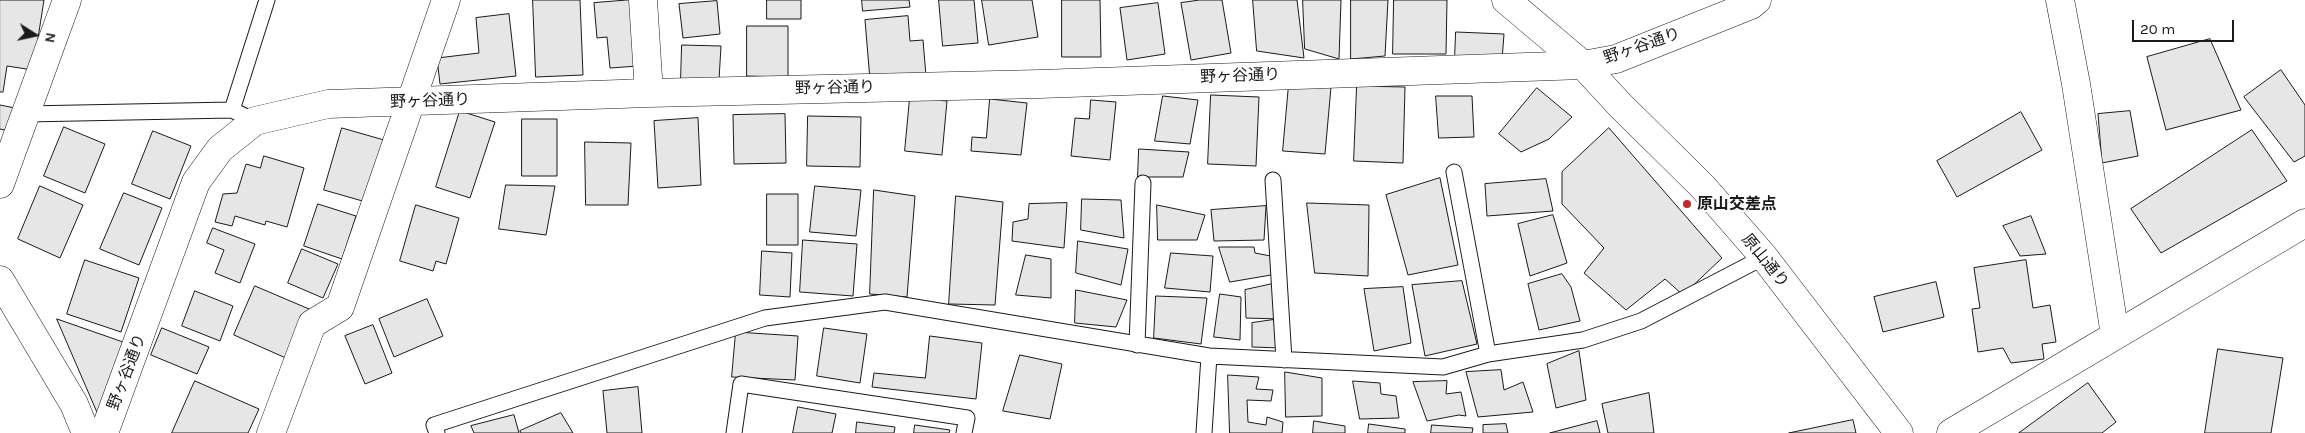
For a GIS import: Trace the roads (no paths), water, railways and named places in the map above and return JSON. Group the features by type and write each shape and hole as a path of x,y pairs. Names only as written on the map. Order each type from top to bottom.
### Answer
{"street":[{"path":"0,184 67,0"},
{"path":"271,433 312,324 340,307 446,0"},
{"path":"643,0 649,93"},
{"name":"原山通り","path":"1506,0 1583,65 1618,104 1703,187 1764,257 1899,433"},
{"name":"野ヶ谷通り","path":"104,433 196,182 244,116 328,104 649,93 1040,84 1583,65 1616,59 1751,5 1757,0"},
{"path":"2061,0 2115,335"},
{"path":"1951,433 2305,223"},
{"path":"0,280 74,404 86,433"}],"lane":[{"path":"26,114 244,116 267,0"},
{"path":"1454,172 1488,354"},
{"path":"1273,180 1284,360"},
{"path":"1137,345 1143,183"},
{"path":"437,433 434,425 765,318 885,302 1209,356 1443,367 1488,354 1583,340 1641,321 1764,257"},
{"path":"1204,433 1209,356"},
{"path":"734,433 742,384 967,418 964,433"}],"place":[{"name":"原山交差点","path":"1687,204"}]}
